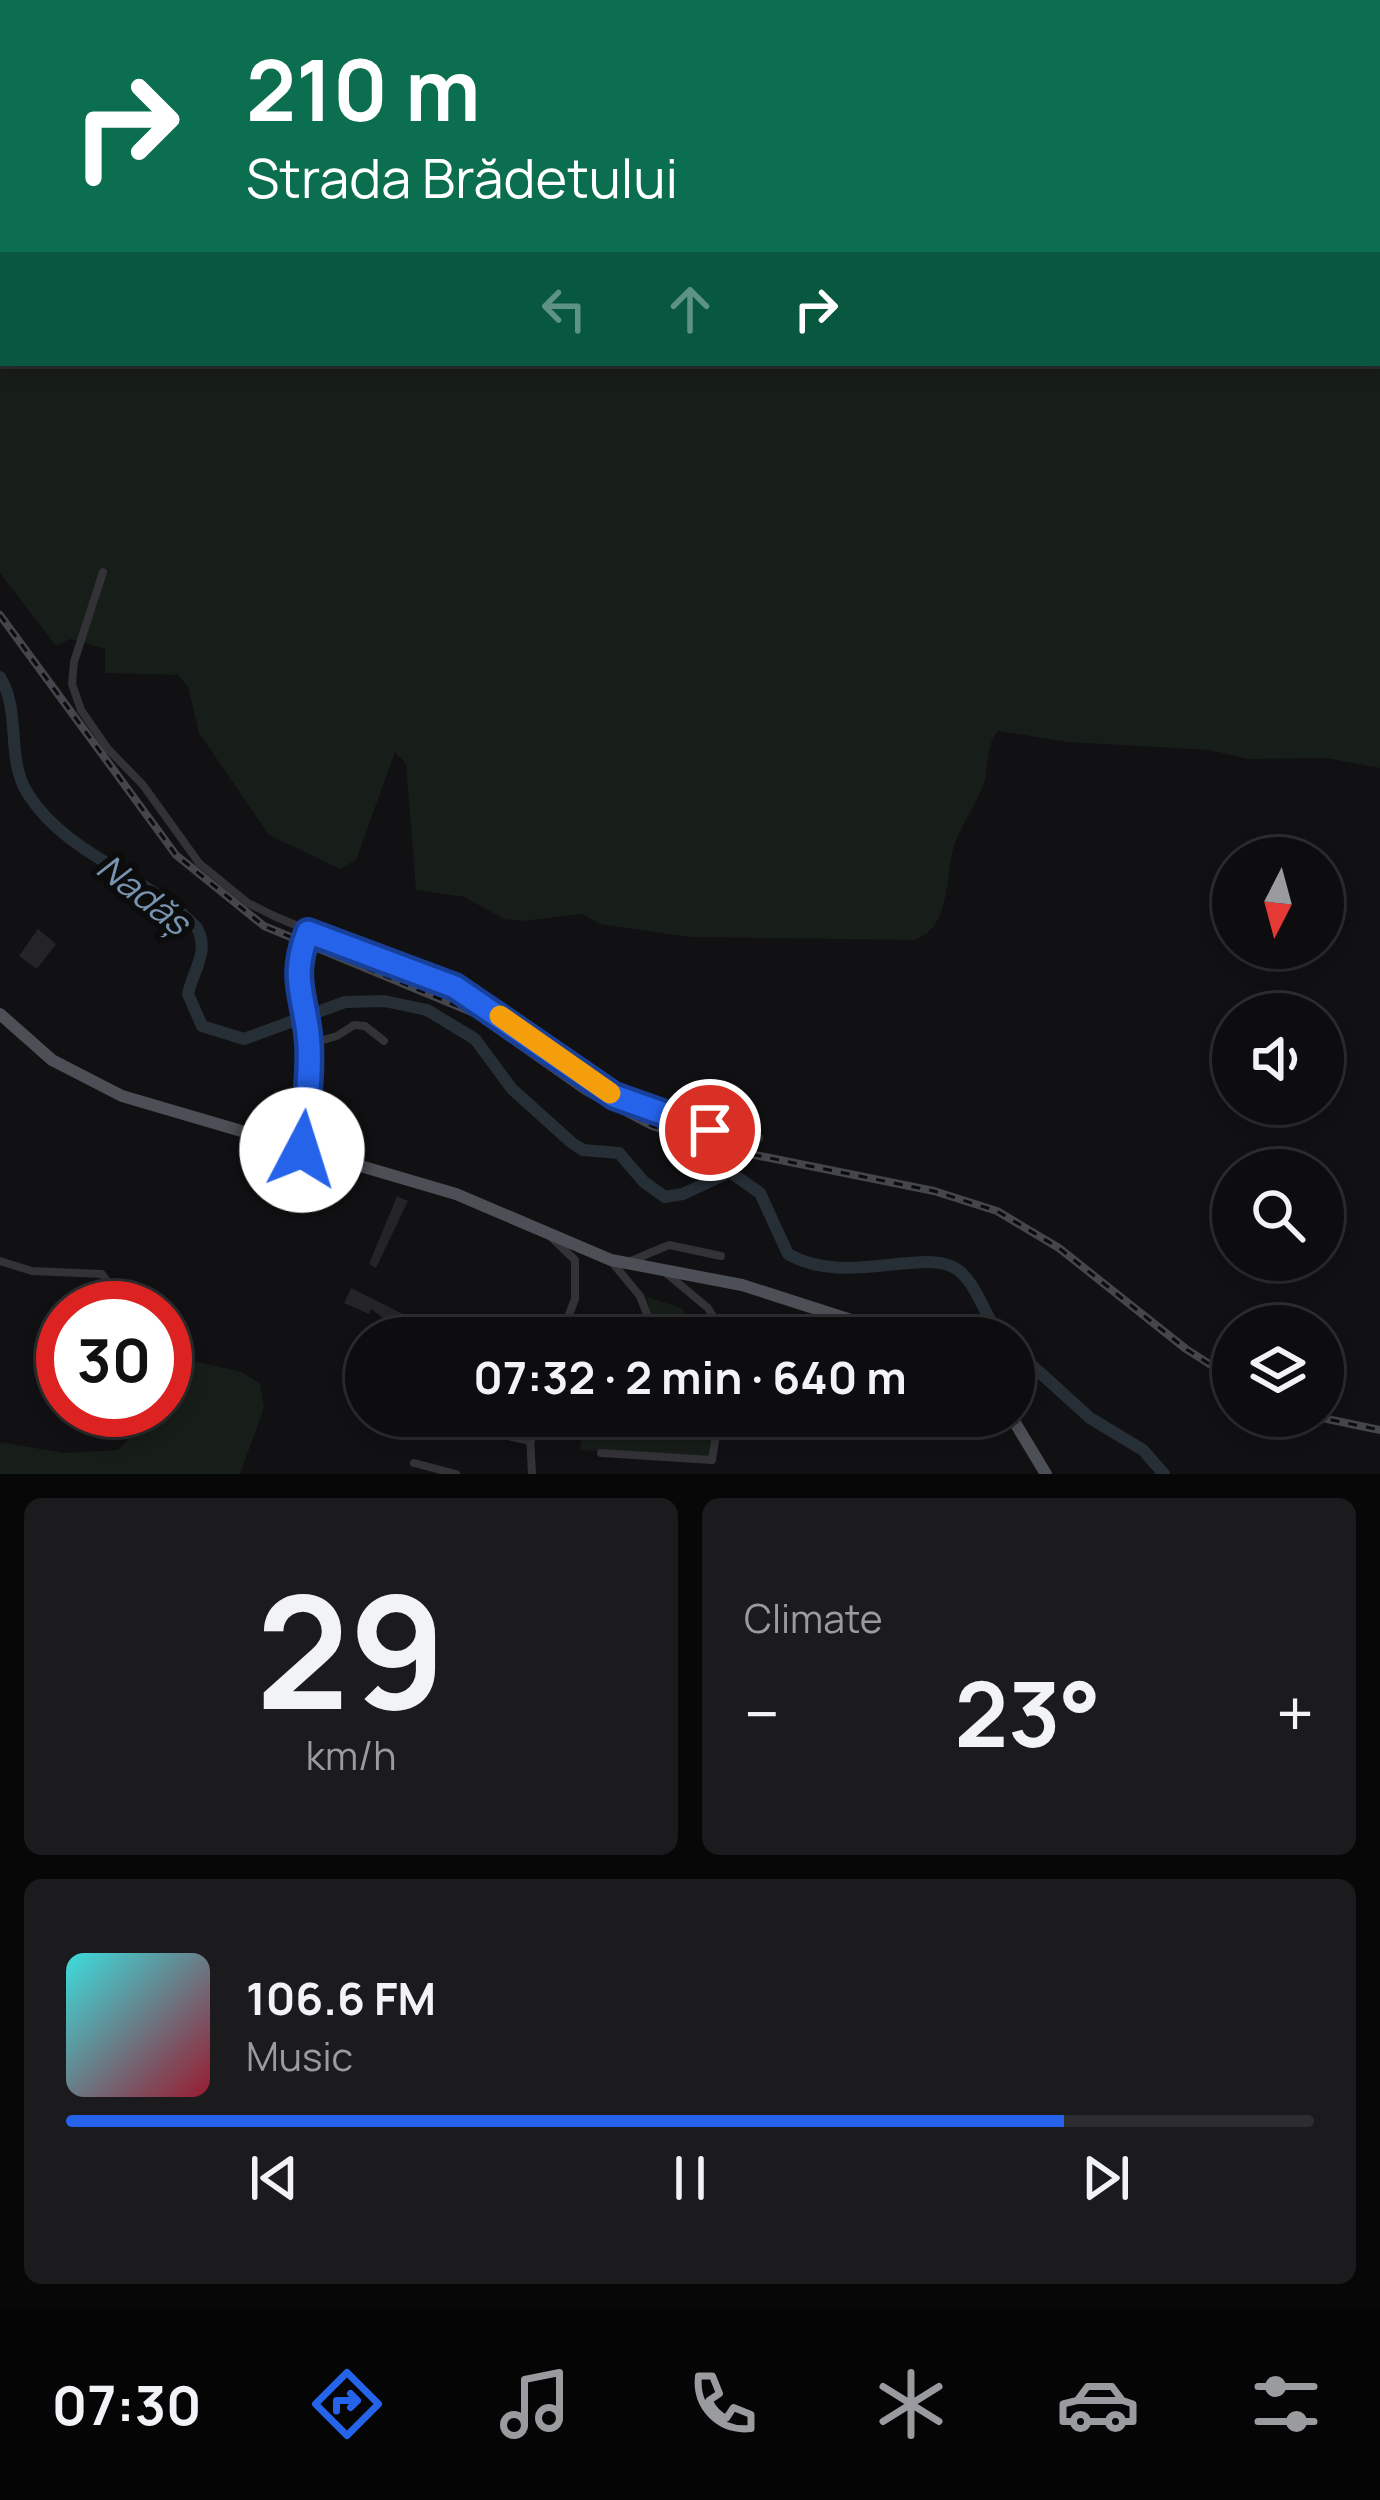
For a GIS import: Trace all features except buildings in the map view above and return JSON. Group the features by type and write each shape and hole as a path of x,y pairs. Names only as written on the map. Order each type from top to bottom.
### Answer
{"main road":[{"path":"1,1018 52,1060 98,1086 456,1194 618,1262 742,1286 840,1317"},
{"path":"1024,1437 1046,1474"}],"street":[{"path":"103,572 74,662 72,684 100,740 143,785 199,863 248,903 308,932 455,987 614,1096 646,1111 734,1137 759,1138"},
{"path":"302,1150 309,1044 297,961 308,932"},
{"path":"309,1044 338,1036 354,1025 364,1026 384,1042"},
{"path":"551,1235 555,1246 575,1260 574,1299 568,1317"},
{"path":"648,1317 618,1262 670,1244 721,1256"},
{"path":"0,1261 25,1270 102,1274 107,1281"},
{"path":"665,1272 713,1317"},
{"path":"511,1437 531,1441"},
{"path":"531,1437 532,1474"},
{"path":"716,1437 712,1460 720,1471"},
{"path":"601,1454 712,1460"},
{"path":"414,1463 456,1474"}],"shaded area":[{"path":"0,366 1380,366 1380,768 1326,758 1248,759 1209,750 1067,742 998,731 984,784 955,843 941,912 927,934 914,940 689,937 600,924 582,914 522,921 504,919 464,897 416,890 406,764 395,752 356,860 340,869 269,835 199,733 188,687 178,675 105,673 105,649 70,639 56,646 0,573"},
{"path":"647,1297 682,1308 688,1317 650,1317"},
{"path":"192,1363 242,1372 260,1384 264,1408 240,1474 0,1474 0,1442 64,1453 118,1450 130,1437 192,1437"},
{"path":"582,1437 714,1437 710,1458 580,1450"}],"waterway":[{"name":"Nadăș","path":"0,677 10,705 21,780 45,816 197,928 201,953 188,994 202,1026 244,1039 345,1002 384,1001 427,1010 475,1039 512,1089 572,1143 583,1150 619,1153 644,1182 665,1197 683,1194 730,1172 760,1193 788,1254 833,1267 940,1263 963,1274 989,1317"},
{"name":"Nadăș","path":"1035,1368 1090,1418 1143,1450 1164,1474"}],"railway":[{"path":"0,615 176,855 264,926 474,1013 585,1091 652,1126 715,1147 934,1191 997,1211 1059,1248 1212,1366"},
{"path":"1344,1422 1380,1430"}],"slow traffic":[{"path":"500,1016 610,1093"}],"route":[{"path":"302,1150 309,1044 296,984 297,961 308,932 455,987 614,1096 710,1130"}]}
